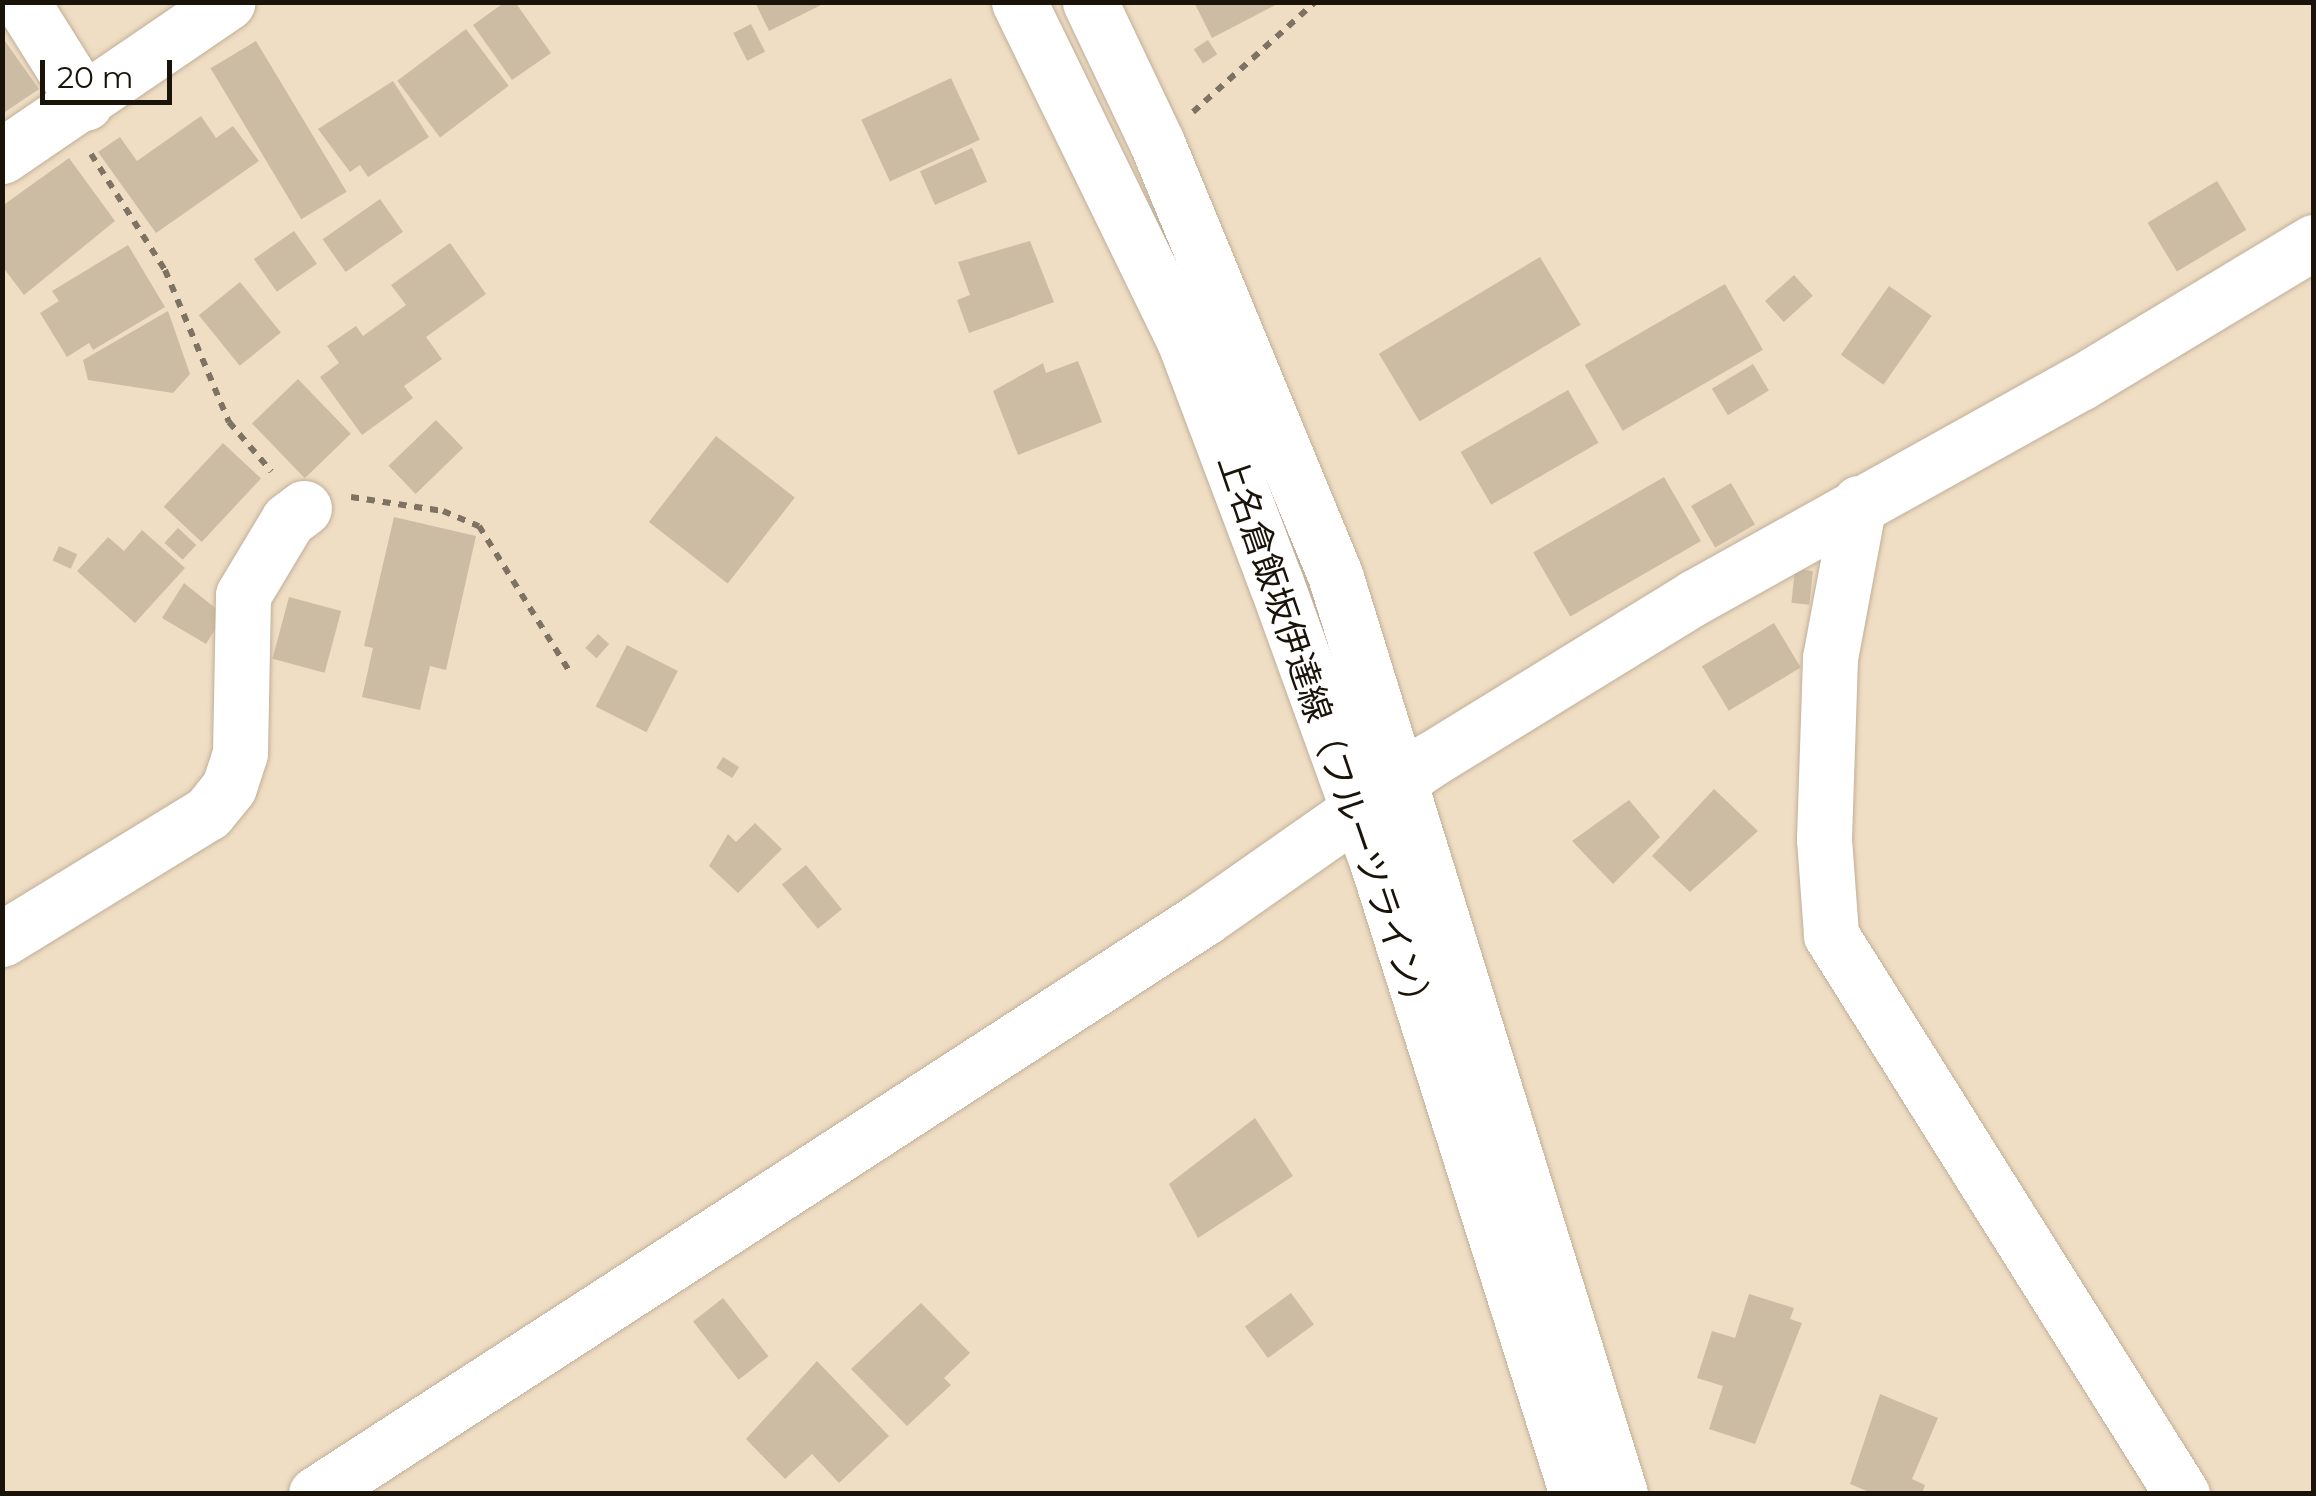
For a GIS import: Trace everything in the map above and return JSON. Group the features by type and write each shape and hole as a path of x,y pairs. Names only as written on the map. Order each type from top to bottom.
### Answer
{"street":[{"path":"22,2 76,109"},
{"path":"2,156 228,2"},
{"name":"上名倉飯坂伊達線（フルーツライン）","path":"1019,2 1184,340 1378,796 1620,1494"},
{"name":"上名倉飯坂伊達線（フルーツライン）","path":"1090,2 1157,142 1336,578 1378,796 1577,1494"},
{"path":"316,1494 1378,796 1859,502 2080,383 2314,242"},
{"path":"1859,502 1830,658 1824,840 1830,935 2182,1494"},
{"path":"2,938 208,813 229,787 240,753 243,595 288,520 304,508"}],"path":[{"path":"1157,142 1314,2"},
{"path":"76,109 166,270 229,422 304,508 350,497 443,511 479,526 571,674"}],"building":[{"path":"505,2 515,2 551,53 512,80 473,25"},
{"path":"755,2 827,2 769,31"},
{"path":"1194,2 1281,2 1212,38"},
{"path":"751,24 765,52 747,61 733,33"},
{"path":"466,29 509,86 440,137 397,81"},
{"path":"2,37 39,89 2,114"},
{"path":"1208,40 1217,54 1203,64 1194,49"},
{"path":"256,41 347,192 301,219 211,68"},
{"path":"951,78 980,140 890,181 861,120"},
{"path":"393,81 429,137 368,177 360,165 350,172 318,129"},
{"path":"201,116 216,138 233,126 259,161 156,233 98,152 120,137 137,161"},
{"path":"972,148 987,182 935,205 920,171"},
{"path":"69,158 115,221 24,295 2,266 2,206"},
{"path":"2217,181 2246,230 2177,272 2148,223"},
{"path":"380,199 403,232 346,272 323,239"},
{"path":"294,231 317,264 277,292 254,259"},
{"path":"1030,241 1054,302 969,333 957,300 970,295 958,262"},
{"path":"450,243 486,294 426,337 442,359 404,386 413,398 362,435 320,377 339,363 327,346 356,326 363,336 406,305 391,285"},
{"path":"128,245 165,307 93,350 89,343 67,357 40,313 59,301 52,291"},
{"path":"1540,257 1581,325 1420,422 1379,354"},
{"path":"1794,275 1813,296 1784,322 1765,301"},
{"path":"240,282 281,333 240,366 199,315"},
{"path":"1725,284 1763,350 1623,431 1585,365"},
{"path":"1889,286 1932,316 1883,385 1841,355"},
{"path":"168,311 190,374 173,393 88,380 83,360"},
{"path":"1078,361 1102,422 1018,455 993,391 1043,363 1046,373"},
{"path":"1753,364 1769,391 1728,415 1712,389"},
{"path":"298,379 351,434 305,478 252,423"},
{"path":"1568,390 1598,443 1491,505 1461,452"},
{"path":"436,420 463,448 416,494 389,466"},
{"path":"716,436 795,498 728,583 649,522"},
{"path":"223,443 261,478 202,542 164,507"},
{"path":"1664,477 1701,541 1570,617 1533,552"},
{"path":"1731,483 1755,525 1715,548 1691,506"},
{"path":"394,517 476,536 446,670 430,666 420,710 362,697 373,648 364,646"},
{"path":"178,528 196,545 183,560 164,543"},
{"path":"142,530 185,568 135,623 77,571 108,537 124,551"},
{"path":"59,546 77,554 71,569 52,561"},
{"path":"1795,569 1813,571 1809,605 1791,603"},
{"path":"184,583 224,615 206,644 162,618"},
{"path":"289,597 341,611 325,673 272,659"},
{"path":"1774,623 1801,668 1729,711 1702,666"},
{"path":"598,634 609,644 596,658 585,648"},
{"path":"627,645 678,671 646,732 596,706"},
{"path":"723,757 739,767 732,778 716,768"},
{"path":"1714,789 1758,831 1690,892 1652,856"},
{"path":"1629,800 1660,837 1613,884 1572,841"},
{"path":"755,823 782,849 738,893 709,866 728,834 736,842"},
{"path":"806,865 842,909 818,929 782,885"},
{"path":"1255,1118 1293,1176 1198,1238 1169,1184"},
{"path":"1291,1293 1314,1325 1268,1358 1245,1327"},
{"path":"1749,1294 1794,1308 1790,1319 1802,1323 1755,1444 1709,1429 1723,1386 1697,1378 1712,1331 1735,1338"},
{"path":"723,1298 769,1356 739,1380 693,1321"},
{"path":"921,1303 970,1353 944,1378 951,1385 907,1426 851,1369"},
{"path":"817,1361 889,1436 839,1483 812,1454 785,1479 746,1439"},
{"path":"1880,1394 1938,1418 1912,1479 1925,1485 1922,1494 1874,1494 1850,1484"}]}
